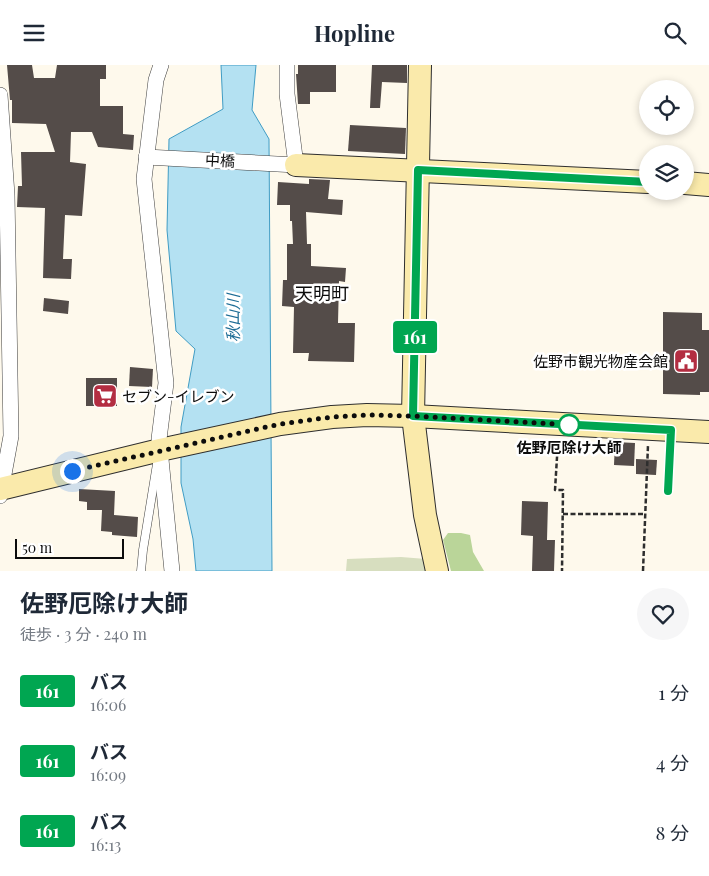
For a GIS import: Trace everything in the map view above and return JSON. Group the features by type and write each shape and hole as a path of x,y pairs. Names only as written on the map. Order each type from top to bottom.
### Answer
{"street":[{"path":"161,65 156,80 151,157 144,179 166,383 159,439 164,450 172,571"},
{"path":"287,65 289,164 639,182"},
{"path":"420,65 413,416 425,515 437,571"},
{"path":"0,95 5,398 11,436 1,492 164,450 280,424 332,417 367,415 413,416 709,432"},
{"name":"中橋","path":"151,157 289,164"},
{"path":"694,184 709,185"}],"lane":[{"path":"668,491 671,430"},
{"path":"141,571 143,550 164,450"}],"path":[{"path":"558,424 555,490 563,490 562,571"},
{"path":"643,571 648,429"},
{"path":"563,514 645,514"}],"green space":[{"path":"448,533 470,535 473,552 484,571 451,571 443,540"},
{"path":"401,557 426,559 428,571 346,571 347,559"}],"water":[{"name":"秋山川","path":"221,65 256,65 252,110 269,139 272,571 196,571 193,539 181,483 181,427 195,349 176,331 167,230 169,139 223,109"}],"building":[{"path":"7,65 32,65 34,78 55,78 57,65 106,65 106,79 100,79 100,106 123,106 123,134 134,135 133,150 98,147 92,132 71,132 70,162 86,164 82,216 65,215 63,259 72,259 71,279 43,278 45,208 17,207 18,186 22,186 21,152 55,152 46,124 12,123 12,100 10,100"},
{"path":"298,65 336,65 336,92 310,92 310,104 298,104 296,74 298,74"},
{"path":"372,65 407,65 407,83 382,82 380,108 370,108"},
{"path":"350,125 406,128 405,154 348,151"},
{"path":"309,179 330,180 328,199 343,200 342,215 306,212 307,244 311,244 311,266 346,268 345,282 339,281 338,323 355,323 354,362 308,361 309,353 293,353 294,307 282,306 283,280 287,280 287,244 293,244 292,221 290,221 290,205 277,205 278,182 309,184"},
{"path":"44,298 69,301 68,314 43,311"},
{"name":"佐野市観光物産会館","path":"663,312 702,313 702,330 709,330 709,392 700,392 700,395 663,394"},
{"path":"130,367 153,369 152,387 129,386"},
{"path":"86,378 117,378 117,406 86,406"},
{"path":"615,442 635,443 634,466 614,465"},
{"path":"636,459 657,460 656,475 636,474"},
{"path":"79,489 115,491 114,515 138,517 137,537 112,535 112,532 101,531 102,510 87,510 87,502 79,501"},
{"path":"522,501 548,502 547,540 555,540 554,571 532,571 533,536 521,535"}],"bus line":[{"name":"161","path":"639,182 418,170 413,416 671,430 668,491"}],"place":[{"name":"佐野市観光物産会館","path":"686,361"},
{"name":"セブン-イレブン","path":"105,396"},
{"name":"佐野厄除け大師","path":"569,425"}],"district":[{"name":"天明町","path":"322,293"}],"route":[{"path":"72,471 280,424 332,417 367,415 413,416 576,425 569,425"}]}
